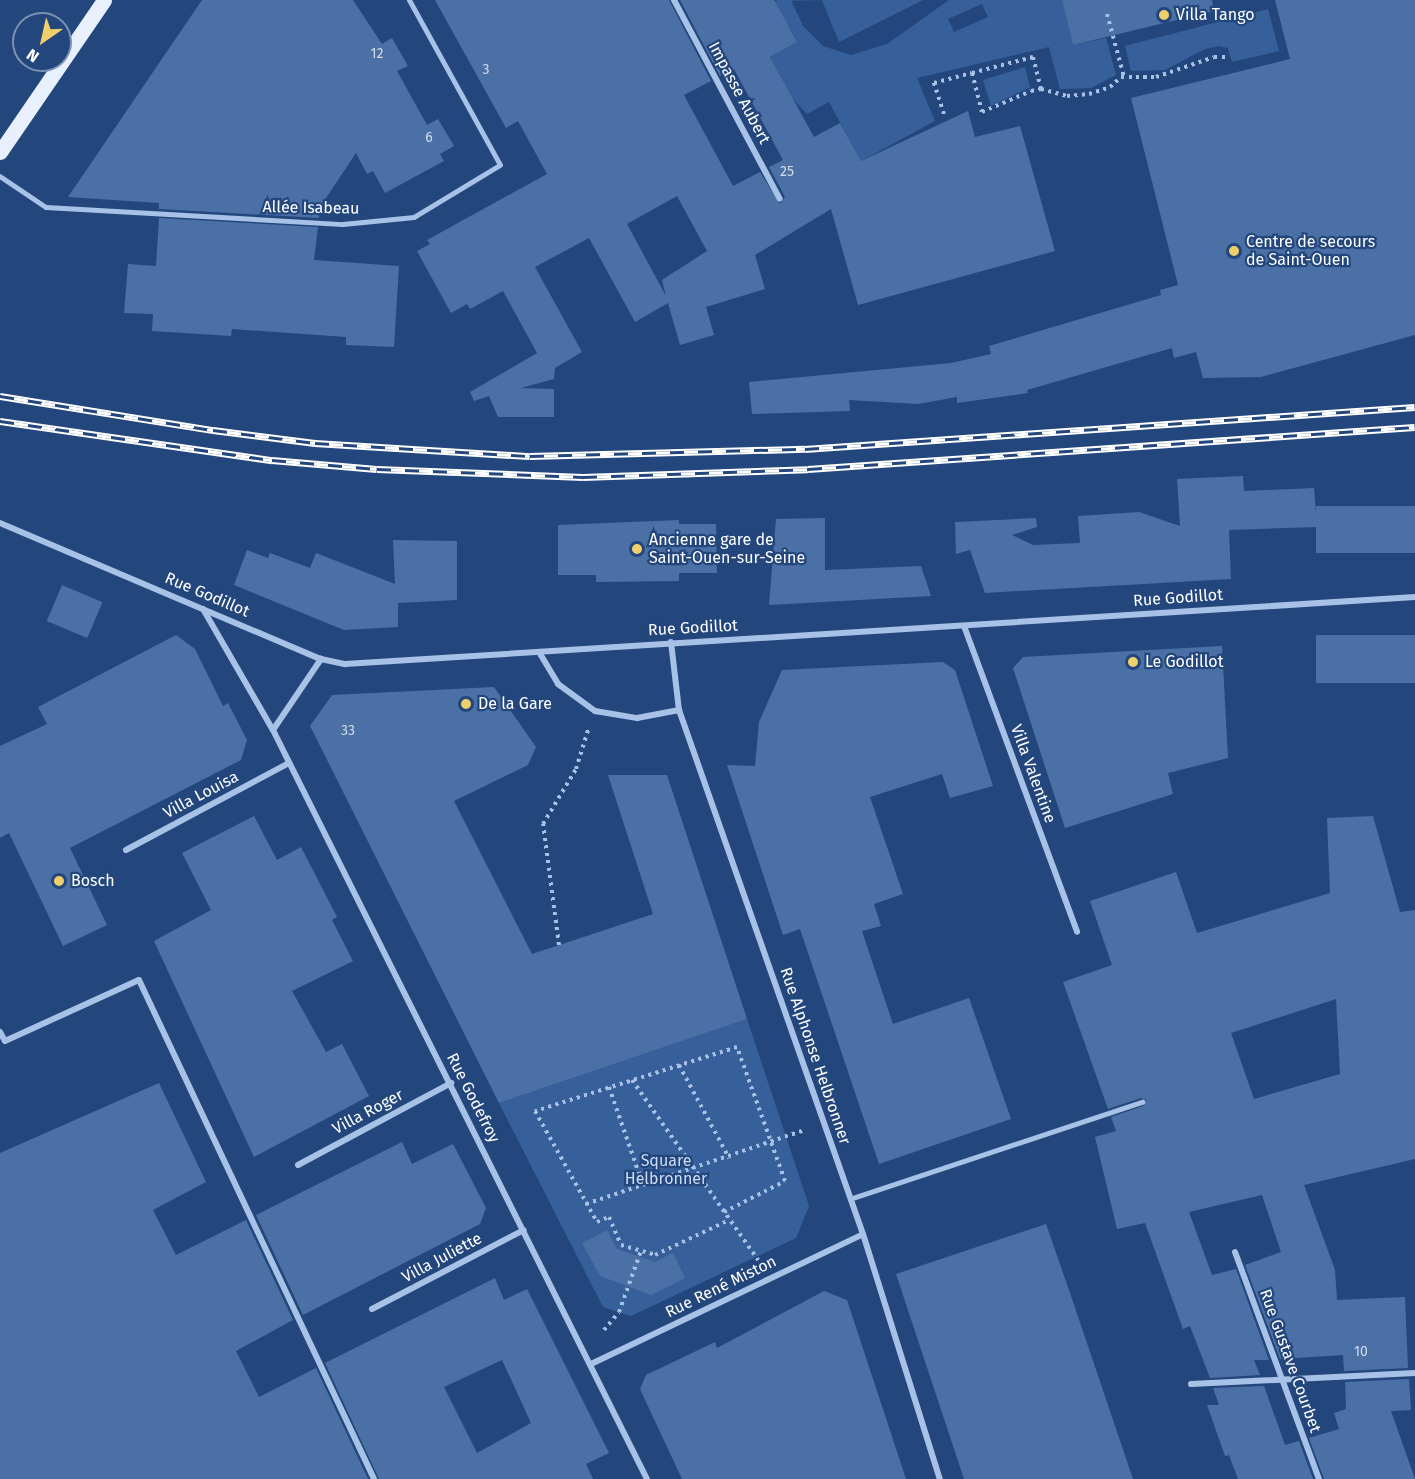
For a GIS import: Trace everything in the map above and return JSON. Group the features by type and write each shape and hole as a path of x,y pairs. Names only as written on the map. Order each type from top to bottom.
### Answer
{"main road":[{"path":"0,152 104,0"}],"street":[{"name":"Impasse Aubert","path":"674,0 780,199"},
{"name":"Rue Godillot","path":"0,523 321,659 345,664 1415,597"},
{"name":"Rue Godefroy","path":"202,608 273,730 591,1364 646,1479"},
{"name":"Villa Valentine","path":"964,626 1077,932"},
{"name":"Rue Alphonse Helbronner","path":"671,642 679,710 863,1234 940,1479"},
{"path":"539,652 558,684 595,711 637,718 679,710"},
{"path":"273,730 321,659"},
{"name":"Villa Louisa","path":"126,850 289,763"},
{"path":"0,1032 5,1041 139,980 375,1479"},
{"name":"Villa Roger","path":"298,1165 451,1083"},
{"name":"Villa Juliette","path":"372,1309 524,1230"},
{"name":"Rue René Miston","path":"591,1364 863,1234"},
{"name":"Rue Gustave Courbet","path":"1235,1252 1319,1479"},
{"path":"1191,1384 1415,1373"}],"lane":[{"name":"Allée Isabeau","path":"0,176 46,207 343,224 414,217 500,165 409,0"},
{"path":"850,1199 1142,1102"}],"path":[{"path":"1107,14 1124,77"},
{"path":"944,114 934,83 1034,57 1041,89"},
{"path":"972,73 982,112 1041,89 1067,96 1089,94 1124,77 1156,76 1214,57 1228,57"},
{"path":"559,945 543,824 576,769 595,711"},
{"path":"724,1212 785,1181 738,1047 535,1111 597,1222 609,1217 621,1245 655,1255 729,1220"},
{"path":"679,1065 729,1158"},
{"path":"632,1080 770,1278"},
{"path":"609,1088 643,1185"},
{"path":"586,1204 729,1158 824,1122"},
{"path":"604,1330 619,1312 641,1251"}],"green space":[{"path":"777,0 791,0 803,26 823,46 851,55 887,44 949,0 1062,0 1073,45 1106,38 1116,75 1091,88 1060,89 1049,47 917,78 935,121 861,161 829,102 807,114 793,99 770,57 797,42 790,28 760,12","holes":["982,4 988,17 954,32 948,19"]},
{"path":"822,0 923,0 839,42"},
{"path":"1268,9 1279,51 1232,62 1228,48 1219,46 1205,49 1165,70 1131,71 1125,46"},
{"path":"1025,67 1030,87 991,106 983,80"},
{"name":"Square Helbronner","path":"747,1019 809,1206 796,1238 631,1316 603,1307 499,1103"}],"building":[{"path":"202,0 353,0 382,44 392,38 408,66 397,71 427,125 438,119 454,146 440,154 444,161 385,193 373,171 367,174 356,153 320,207 319,218 159,209 159,203 68,197"},
{"path":"435,0 669,0 711,81 684,95 733,186 760,172 780,204 785,197 769,167 783,160 734,69 720,76 680,0 774,0 797,42 770,57 814,137 840,123 861,161 968,111 975,137 1020,126 1055,251 858,305 831,209 755,255 765,289 706,307 714,335 680,345 668,303 635,322 589,238 535,267 582,352 555,368 554,379 521,388 554,389 554,417 498,417 489,396 474,401 470,392 537,353 503,291 470,309 467,304 451,313 417,251 430,244 427,240 547,174 518,121 506,128","holes":["677,196 707,251 662,280 666,296 627,224"]},
{"path":"1062,0 1212,0 1214,11 1073,45"},
{"path":"1275,0 1415,0 1415,335 1261,377 1203,378 1196,352 1174,358 1172,348 1027,390 1028,393 957,403 957,397 918,404 849,400 850,411 752,414 749,382 951,363 991,354 989,346 1161,295 1160,290 1178,285 1131,98 1290,59"},
{"path":"159,218 318,227 314,260 399,266 394,347 346,345 346,337 232,329 231,336 152,331 153,314 124,313 128,264 156,266"},
{"path":"1243,476 1244,491 1314,488 1317,527 1229,530 1231,579 985,593 970,550 956,554 955,522 1036,518 1037,527 1012,535 1033,545 1080,543 1078,516 1139,512 1180,526 1177,479"},
{"path":"1316,506 1415,506 1415,553 1316,553"},
{"path":"825,518 825,570 921,566 931,596 769,605 776,519"},
{"name":"Ancienne gare de Saint-Ouen-sur-Seine","path":"679,520 679,524 716,524 717,573 679,573 679,581 596,582 596,575 558,575 558,525"},
{"path":"393,540 457,541 457,600 398,603 398,627 344,630 234,585 247,550 268,558 270,553 310,568 316,553 395,584"},
{"path":"62,585 103,602 87,638 47,621"},
{"path":"176,635 195,649 223,706 228,703 247,740 241,760 70,848 107,925 63,946 9,833 0,838 0,746 47,724 38,707"},
{"path":"1316,635 1415,635 1415,683 1316,683"},
{"path":"1222,646 1228,758 1168,773 1173,794 1065,828 1013,668 1023,657"},
{"path":"943,662 955,670 993,786 950,798 942,774 870,797 903,894 874,904 881,926 862,931 893,1024 969,998 1011,1119 879,1164 800,929 783,935 727,765 755,766 759,722 782,670"},
{"path":"494,687 536,747 528,765 454,801 532,954 653,914 608,775 667,775 747,1019 499,1103 310,726 332,695"},
{"path":"254,816 277,860 301,847 337,917 332,920 353,961 292,991 326,1052 342,1044 369,1096 254,1157 154,941 211,910 182,853"},
{"path":"1373,816 1400,912 1415,910 1415,1159 1304,1185 1335,1270 1337,1300 1405,1297 1408,1368 1344,1371 1343,1355 1280,1359 1245,1265 1281,1252 1262,1195 1189,1212 1212,1275 1236,1269 1269,1360 1254,1360 1260,1375 1210,1378 1190,1326 1183,1329 1145,1223 1117,1229 1095,1137 1116,1131 1111,1117 1143,1106 1146,1100 1141,1098 1108,1109 1063,982 1112,965 1090,901 1176,872 1197,933 1330,893 1327,818","holes":["1336,999 1340,1074 1254,1099 1231,1033"]},
{"path":"159,1083 206,1182 153,1210 176,1255 246,1220 293,1320 236,1351 259,1397 316,1368 368,1479 0,1479 0,1153"},
{"path":"402,1142 412,1164 453,1144 486,1208 480,1224 303,1315 256,1215"},
{"path":"1046,1224 1133,1479 964,1479 896,1274"},
{"path":"607,1230 617,1249 655,1262 673,1253 685,1278 651,1295 600,1276 582,1243"},
{"path":"495,1278 504,1300 527,1289 609,1453 586,1464 593,1479 379,1479 325,1363","holes":["502,1360 531,1423 477,1453 444,1387"]},
{"path":"824,1291 847,1300 906,1479 682,1479 640,1389 646,1375 715,1342 717,1348"},
{"path":"1409,1379 1411,1410 1391,1411 1415,1479 1324,1479 1309,1438 1339,1429 1334,1413 1346,1409 1345,1382"},
{"path":"1264,1386 1285,1445 1299,1441 1313,1479 1238,1479 1229,1455 1225,1456 1207,1405 1219,1405 1213,1388"}],"railway":[{"path":"0,396 213,430 315,443 530,456 805,449 1415,407"},
{"path":"0,421 272,460 377,469 583,477 808,469 1415,427"}],"place":[{"name":"Villa Tango","path":"1164,15"},
{"name":"Centre de secours de Saint-Ouen","path":"1234,251"},
{"name":"Ancienne gare de Saint-Ouen-sur-Seine","path":"637,549"},
{"name":"Le Godillot","path":"1133,662"},
{"name":"De la Gare","path":"466,704"},
{"name":"Bosch","path":"59,881"}]}
